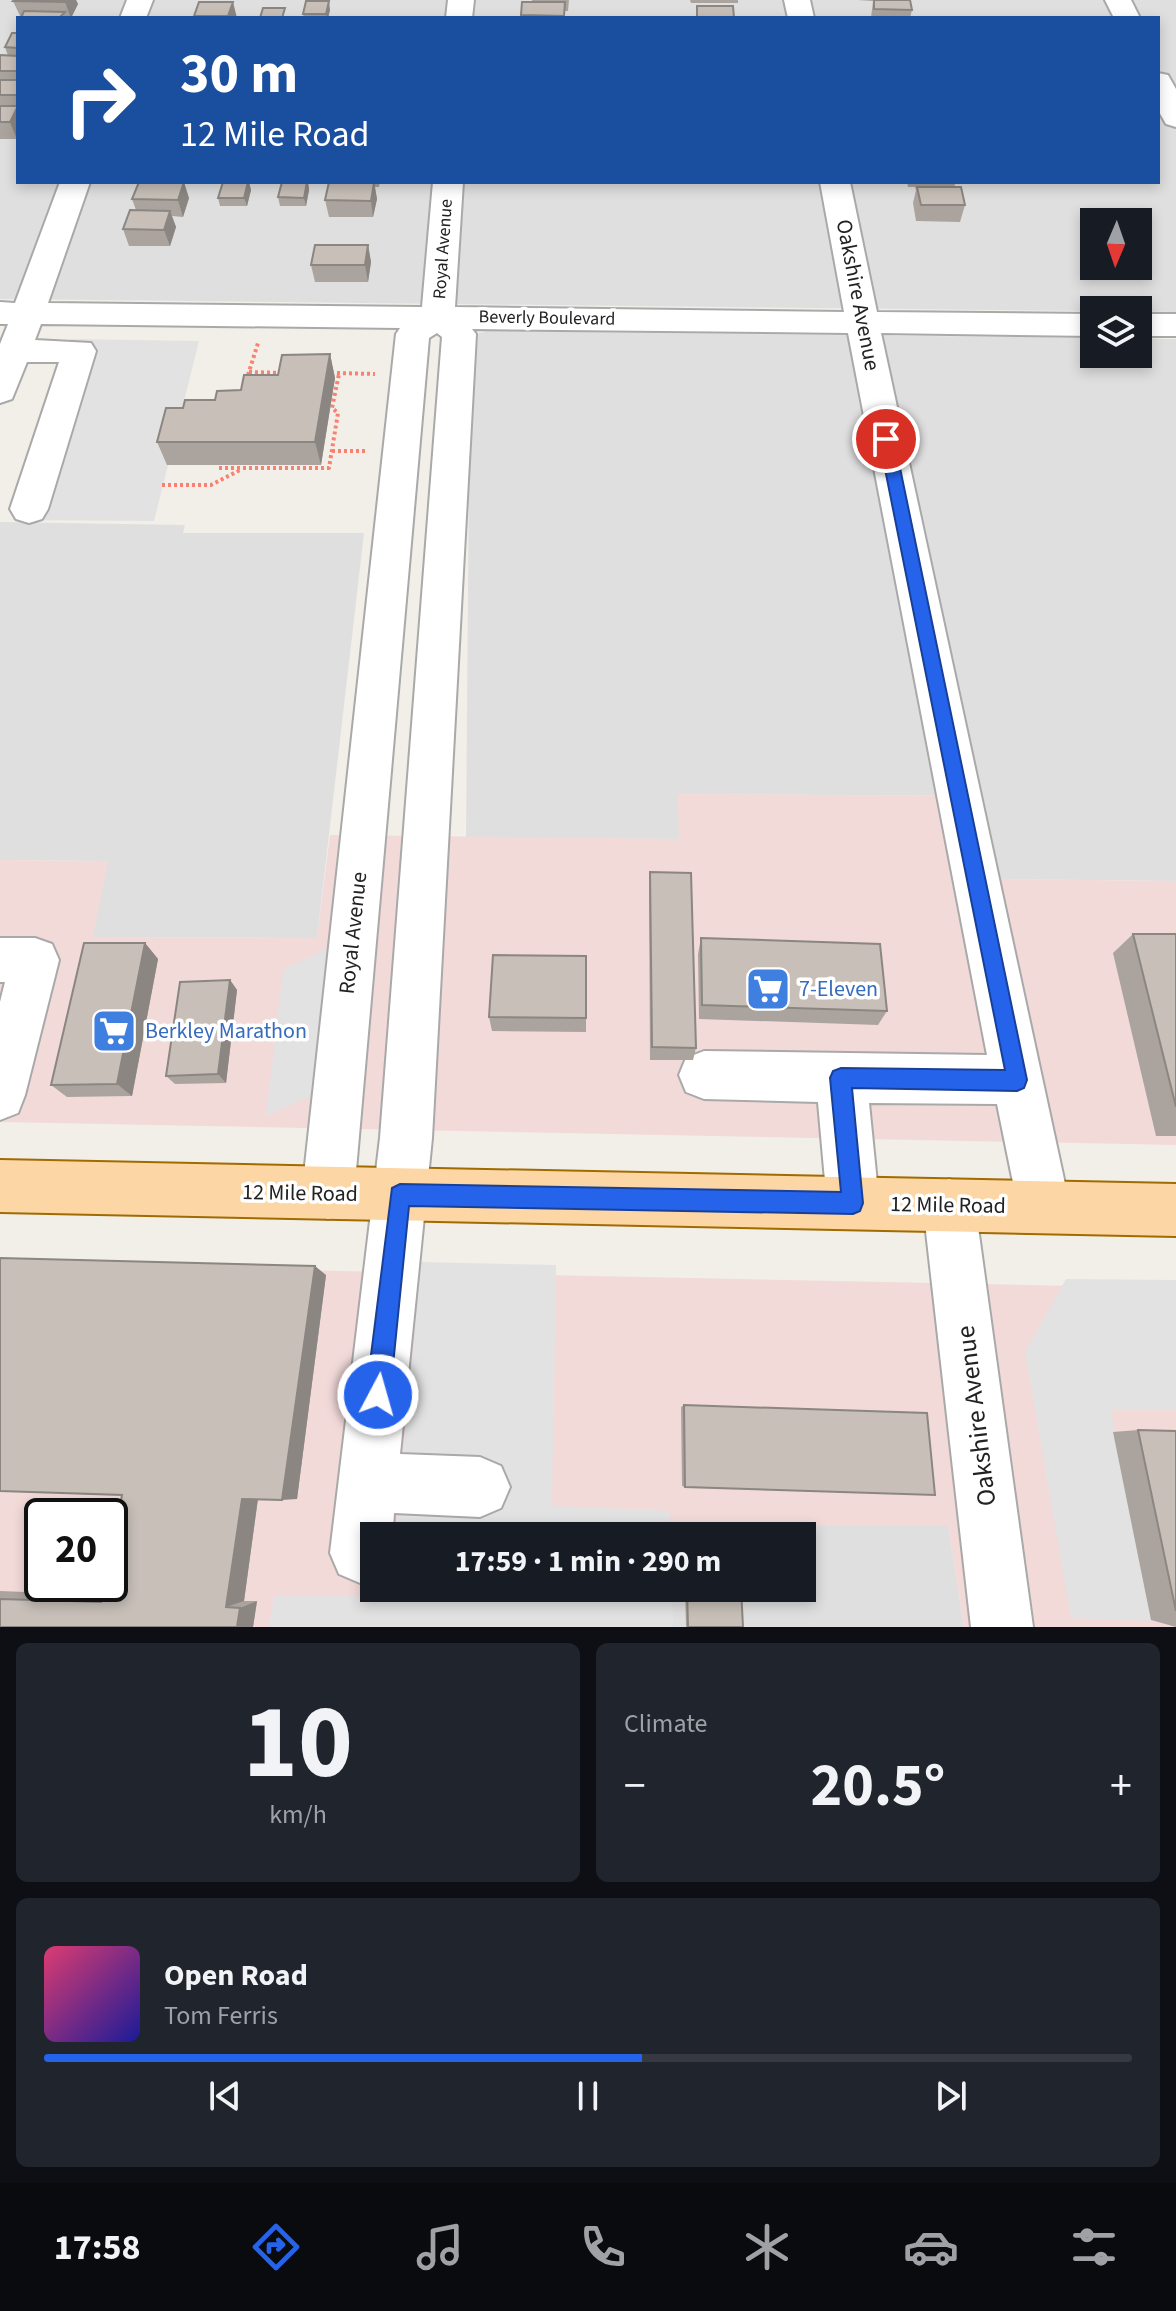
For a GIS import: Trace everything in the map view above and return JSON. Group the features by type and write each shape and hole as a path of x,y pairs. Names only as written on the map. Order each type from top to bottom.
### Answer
{"main road":[{"name":"12 Mile Road","path":"0,1186 1176,1210"}],"street":[{"path":"1160,85 1176,118"},
{"path":"0,391 15,351 14,313 74,184"},
{"name":"Royal Avenue","path":"328,1193 413,334 438,316 448,184"},
{"name":"Oakshire Avenue","path":"835,184 932,674 1044,1207"},
{"name":"Beverly Boulevard","path":"14,313 1080,325"},
{"name":"Royal Avenue","path":"367,1522 368,1482 400,1195 459,334 438,316"},
{"path":"1152,325 1176,325"},
{"path":"15,351 79,351 29,509"},
{"path":"379,674 401,661 419,662 435,675"},
{"path":"0,960 35,960 0,1095"},
{"path":"704,1075 1017,1080"},
{"path":"841,1078 853,1203"},
{"name":"Oakshire Avenue","path":"949,1205 1002,1627"},
{"path":"368,1482 480,1487"}],"path":[{"path":"245,385 260,338"},
{"path":"249,372 285,373"},
{"path":"326,373 384,374"},
{"path":"219,468 329,468 338,413 332,408 339,374"},
{"path":"332,451 377,451"},
{"path":"162,485 211,485 246,467"}],"shaded area":[{"path":"0,0 1176,0 1176,312 1152,312 1152,296 1080,296 1080,311 0,299"},
{"path":"487,331 1080,338 1080,368 1152,368 1152,339 1176,339 1176,881 1000,879 983,796 678,794 680,839 466,838 470,342 473,335"},
{"path":"71,339 199,341 154,521 13,520"},
{"path":"0,522 185,525 183,533 364,533 317,938 92,937 107,861 0,860"},
{"path":"677,794 983,796 1001,879 1176,881 1176,1145 0,1122 0,860 108,861 93,937 317,938 330,835 679,839"},
{"path":"334,945 317,1093 266,1116 283,970"},
{"path":"421,1262 556,1265 552,1506 670,1511 670,1522 397,1522"},
{"path":"0,1264 1176,1288 1176,1627 964,1627 948,1525 360,1522 360,1602 667,1602 667,1627 0,1627"},
{"path":"1066,1279 1176,1280 1176,1410 1111,1410 1151,1621 1071,1618 1025,1352"},
{"path":"816,1525 948,1525 964,1627 667,1627 667,1602 816,1602"},
{"path":"274,1595 360,1596 360,1602 672,1602 673,1627 269,1627"}],"building":[{"path":"14,0 66,0 65,2"},
{"path":"874,0 910,0 912,10 874,9"},
{"path":"306,1 329,1 326,14 303,14"},
{"path":"199,2 233,2 228,16 194,16"},
{"path":"522,2 565,2 564,16 521,15"},
{"path":"697,6 733,6 734,16 697,16"},
{"path":"263,8 285,8 283,16 261,16"},
{"path":"24,11 65,12 61,16 22,16"},
{"path":"12,33 16,33 16,48 5,47"},
{"path":"0,55 16,56 16,71 0,71"},
{"path":"0,80 16,80 16,95 0,95"},
{"path":"0,106 16,106 10,122 0,122"},
{"path":"138,184 183,184 178,200 132,199"},
{"path":"222,184 248,184 244,198 218,198"},
{"path":"281,184 307,184 304,198 278,197"},
{"path":"329,184 374,184 371,201 325,200"},
{"path":"917,187 961,187 965,205 921,205"},
{"path":"130,210 170,211 164,230 123,229"},
{"path":"315,245 368,245 365,265 311,265"},
{"path":"330,354 315,442 157,442 166,408 183,408 185,400 215,400 217,391 241,390 244,375 278,375 282,355"},
{"path":"650,872 691,873 696,1048 652,1047"},
{"path":"1133,934 1176,934 1176,1107"},
{"path":"701,938 880,944 887,1011 702,1005"},
{"path":"84,943 145,943 117,1084 51,1085"},
{"path":"493,955 586,956 586,1018 489,1017"},
{"path":"230,980 218,1074 166,1076 180,982"},
{"path":"0,1258 315,1266 282,1500 242,1499 226,1607 240,1608 237,1627 0,1627 0,1599 24,1602 128,1602 128,1498 121,1498 122,1495 0,1491"},
{"path":"684,1405 927,1413 935,1495 685,1487"},
{"path":"1138,1430 1176,1431 1176,1611"},
{"path":"687,1602 742,1602 743,1627 688,1627"}],"place":[{"name":"7-Eleven","path":"768,989"},
{"name":"Berkley Marathon","path":"114,1031"}],"route":[{"path":"378,1395 400,1195 853,1203 841,1078 1017,1080 886,439"}]}
